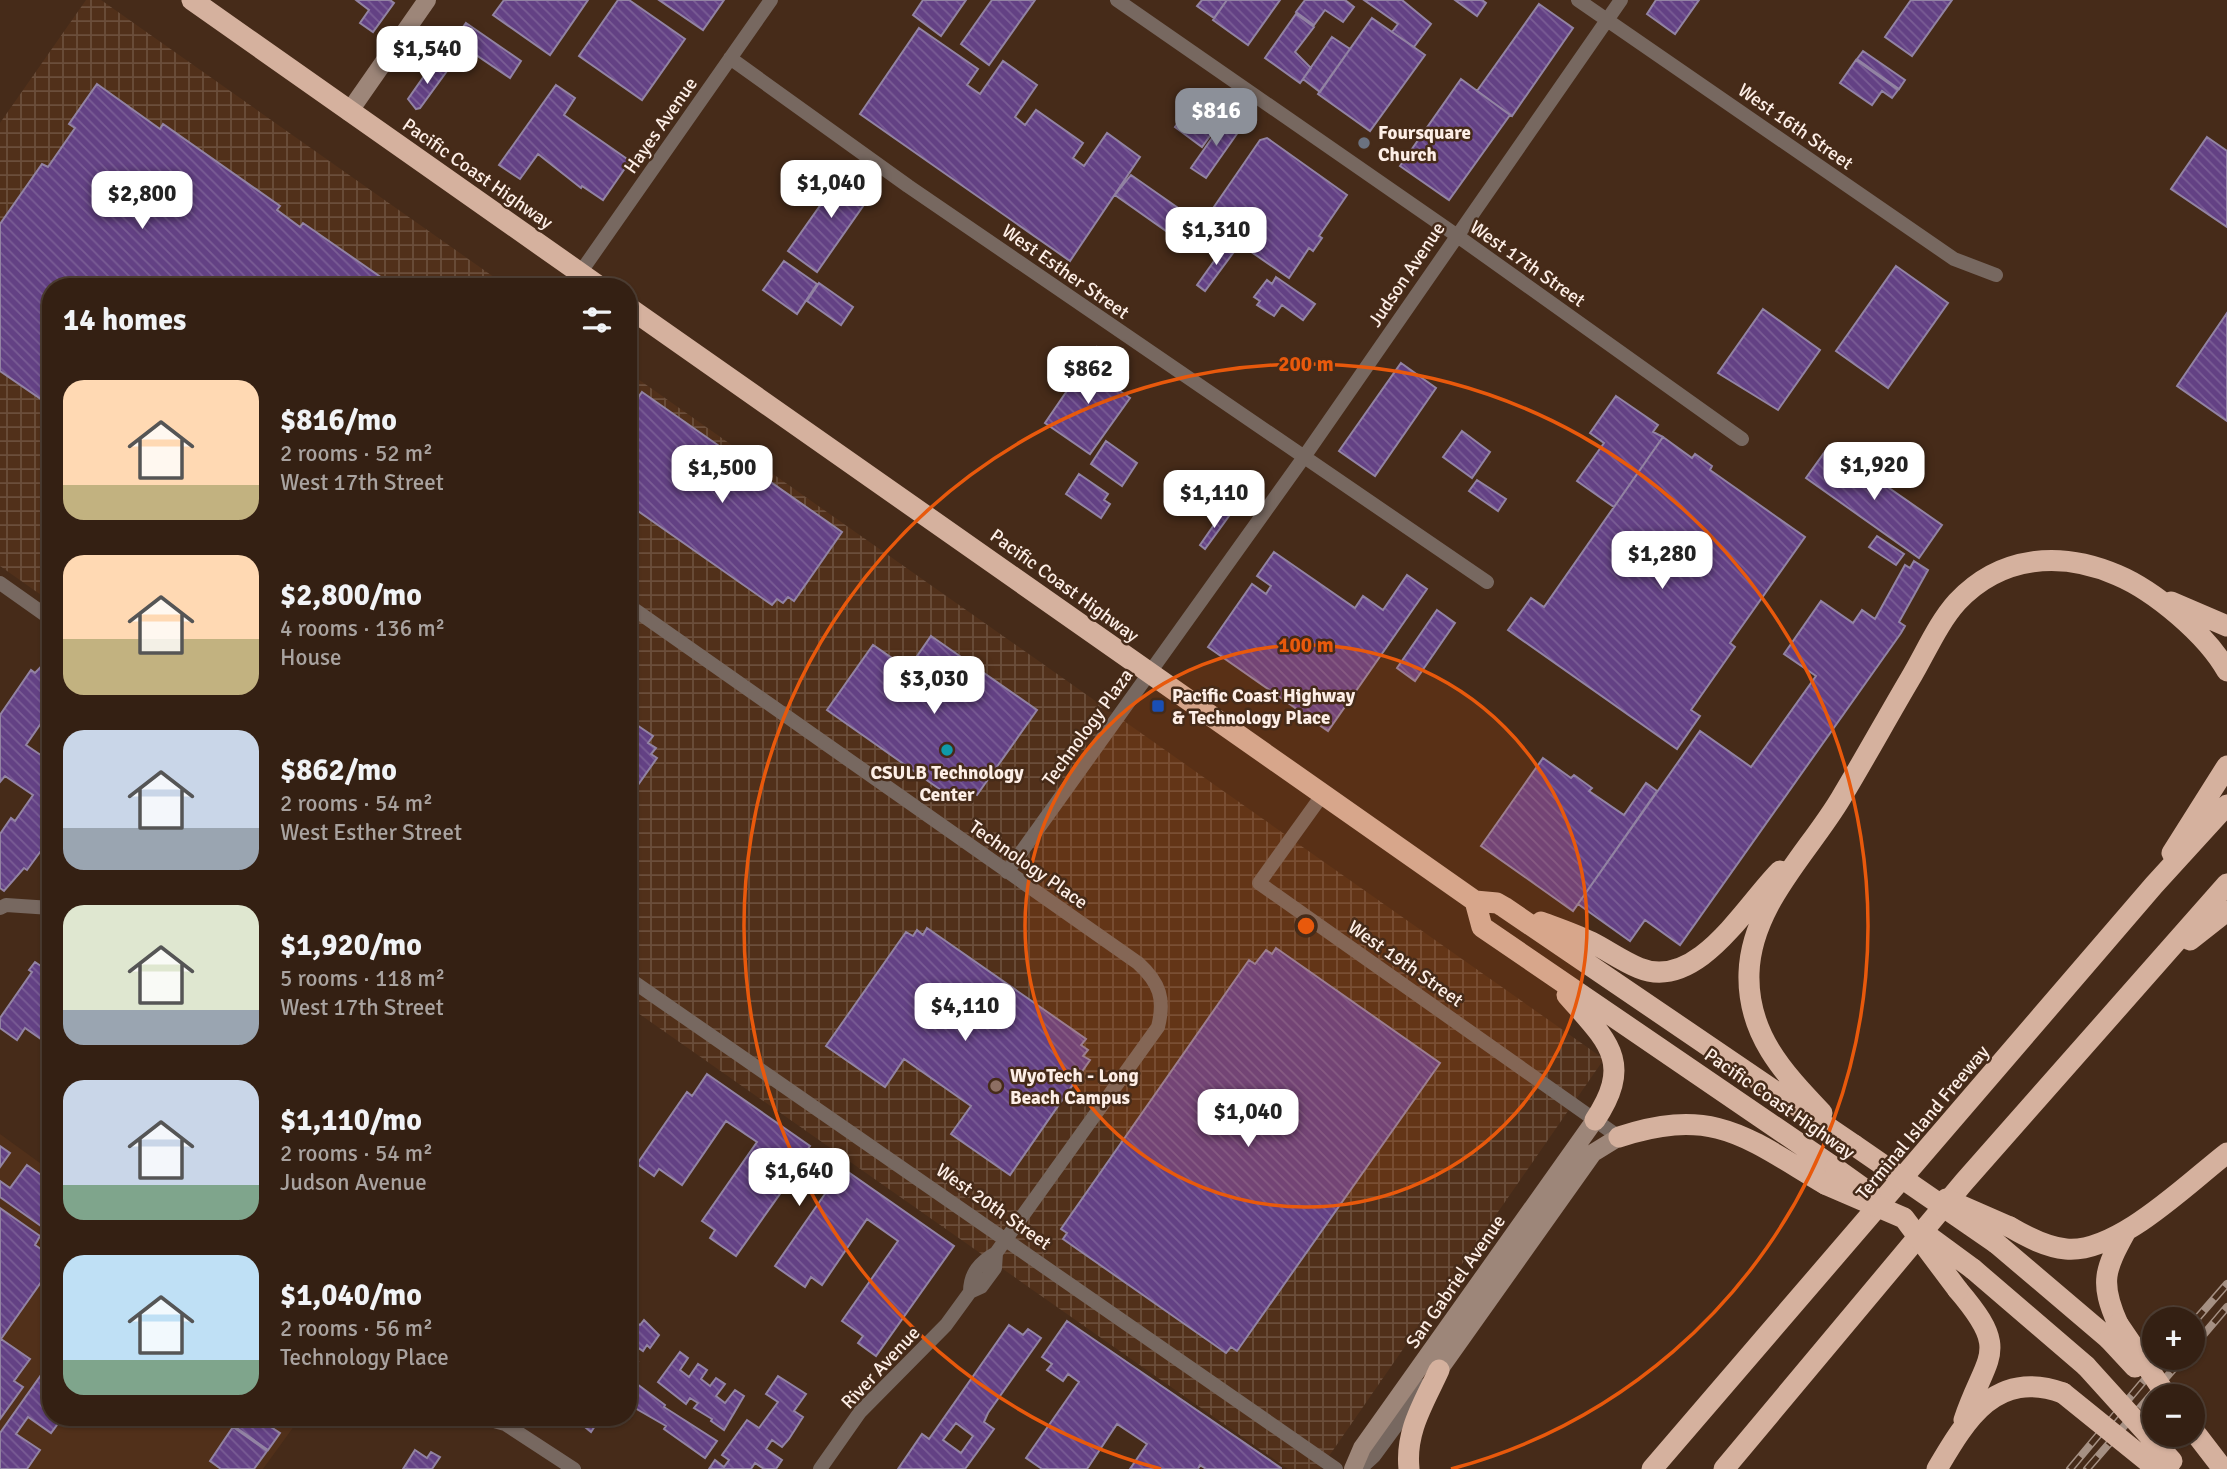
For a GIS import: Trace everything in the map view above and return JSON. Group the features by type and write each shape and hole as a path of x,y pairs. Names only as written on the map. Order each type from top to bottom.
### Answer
{"highway":[{"name":"Pacific Coast Highway","path":"192,0 587,278"},
{"name":"Pacific Coast Highway","path":"637,313 1475,901 1497,903 1504,907 1996,1243 2114,1331 2156,1384"},
{"path":"1854,1145 1772,1057 1756,1026 1749,972 1756,934 1775,896 1839,801 1948,614 1978,583 2018,565 2056,559 2095,565 2227,626"},
{"path":"2142,589 2186,623 2211,647 2227,671"},
{"path":"2154,885 2227,766"},
{"name":"Terminal Island Freeway","path":"1652,1468 2154,885 2227,804"},
{"path":"1504,907 1589,941 1640,969 1675,972 1698,960 1715,945 1761,890 1811,839"},
{"path":"1724,1469 1964,1182 2227,884"},
{"name":"Pacific Coast Highway","path":"1475,901 1482,927 1830,1176 1904,1219 1973,1269 2086,1366 2169,1466"},
{"path":"2158,964 2227,911"},
{"path":"1544,969 1601,1034 1612,1057 1614,1086 1595,1120"},
{"path":"1619,1137 1646,1128 1684,1122 1718,1126 1830,1176"},
{"path":"1915,1188 2010,1227 2031,1239 2065,1249 2081,1249 2126,1231 2227,1153"},
{"path":"1904,1219 1976,1311 1990,1345 1985,1374 1961,1428 1937,1469"},
{"path":"2114,1331 2104,1279 2126,1231"},
{"path":"1409,1469 1408,1447 1413,1425 1439,1370"},
{"path":"1961,1428 1989,1401 2013,1387 2044,1386 2063,1393 2169,1466"},
{"path":"2205,1446 2223,1469"}],"main road":[{"path":"349,112 428,0"},
{"name":"San Gabriel Avenue","path":"1353,1469 1362,1448 1595,1120"},
{"name":"San Gabriel Avenue","path":"1439,1370 1593,1153 1619,1137"}],"street":[{"name":"Hayes Avenue","path":"580,273 771,0"},
{"name":"West 17th Street","path":"1117,0 1456,235 1742,439"},
{"name":"West 16th Street","path":"1578,0 1954,259 1996,275"},
{"name":"Judson Avenue","path":"1150,673 1304,457 1621,0"},
{"name":"West Esther Street","path":"730,58 908,186 1488,582"},
{"path":"0,583 42,613"},
{"name":"Technology Place","path":"637,611 1138,963 1152,976 1161,993 1163,1007 1158,1027 1007,1238"},
{"name":"Technology Plaza","path":"1007,872 1150,673"},
{"name":"West 19th Street","path":"1323,794 1259,883 1619,1137"},
{"path":"0,908 6,905 42,907"},
{"name":"West 20th Street","path":"637,984 1007,1238 1336,1469"},
{"name":"River Avenue","path":"820,1469 860,1412 946,1325 970,1292 981,1287 995,1268 996,1253 1007,1238"},
{"name":"San Gabriel Avenue","path":"1360,1469 1374,1456 1413,1399 1439,1370"},
{"path":"508,1426 574,1469"}],"shaded area":[{"path":"86,0 101,0 495,278 42,278 42,596 0,566 0,123"},
{"path":"637,378 1604,1059 1320,1469 1288,1469 637,1012"},
{"path":"0,1134 42,1164 42,1426 294,1426 263,1469 0,1469"}],"building":[{"path":"356,0 390,0 394,3 373,32 360,23 369,10"},
{"path":"504,0 588,0 550,55 493,15"},
{"path":"618,0 629,0 685,39 642,100 579,56"},
{"path":"659,0 724,0 703,30"},
{"path":"923,0 966,0 941,36 913,15"},
{"path":"992,0 1035,0 989,65 961,44"},
{"path":"1202,0 1227,0 1214,18 1197,6"},
{"path":"1227,0 1280,0 1248,45 1213,20"},
{"path":"1305,0 1345,0 1354,7 1343,22 1325,10 1314,25 1296,12"},
{"path":"1364,0 1402,0 1431,24 1414,47 1392,32 1398,24"},
{"path":"1455,0 1482,0 1486,3 1477,16"},
{"path":"1656,0 1699,0 1675,34 1647,14"},
{"path":"1911,0 1952,0 1912,56 1885,37"},
{"path":"1539,4 1573,28 1512,116 1477,91"},
{"path":"1296,14 1314,27 1295,52 1311,68 1300,83 1265,58"},
{"path":"1372,18 1425,55 1370,131 1318,94"},
{"path":"466,23 521,61 510,78 454,40"},
{"path":"919,28 978,69 967,85 980,94 1003,61 1037,85 1015,117 1025,125 1036,110 1083,143 1073,158 1084,166 1107,133 1140,157 1070,261 860,114"},
{"path":"1332,37 1350,49 1320,92 1303,79"},
{"path":"1863,51 1905,80 1899,89 1857,59"},
{"path":"1856,60 1898,90 1892,98 1882,91 1872,105 1840,83"},
{"path":"434,62 447,71 420,108 416,109 408,99"},
{"path":"1461,79 1510,115 1449,200 1400,166"},
{"path":"97,84 160,129 163,124 280,206 277,210 300,227 303,223 382,278 42,278 42,400 0,371 0,224 42,164 48,167 75,128 69,124"},
{"path":"556,85 575,98 564,115 630,161 603,200 582,186 581,188 538,154 520,179 499,165"},
{"path":"1199,92 1227,112 1202,147 1175,127"},
{"path":"1226,118 1241,128 1206,178 1191,168"},
{"path":"2207,137 2227,151 2227,227 2171,189"},
{"path":"1267,138 1347,195 1319,236 1322,238 1313,251 1309,248 1289,278 1205,220 1260,140"},
{"path":"846,169 875,189 817,272 788,251"},
{"path":"1131,175 1201,224 1186,245 1115,195"},
{"path":"1227,243 1236,249 1205,291 1197,285"},
{"path":"784,261 817,284 797,314 763,290"},
{"path":"1896,266 1948,303 1888,388 1836,351"},
{"path":"1276,277 1315,304 1303,320 1282,305 1274,316 1257,305 1260,301 1254,297 1267,280 1272,284"},
{"path":"819,283 853,307 841,325 807,301"},
{"path":"1763,309 1820,350 1778,410 1718,373"},
{"path":"2227,313 2227,421 2177,386"},
{"path":"1097,347 1108,355 1095,374 1130,398 1090,454 1045,423"},
{"path":"1401,363 1436,388 1375,476 1339,451"},
{"path":"642,392 842,532 794,601 788,597 783,603 777,599 772,605 637,510 637,399"},
{"path":"1616,396 1658,425 1653,432 1663,437 1614,507 1577,481 1604,443 1590,433"},
{"path":"1462,431 1490,452 1472,478 1443,457"},
{"path":"1663,437 1692,458 1695,454 1712,466 1710,470 1805,537 1730,643 1735,647 1691,710 1700,716 1677,749 1508,630 1531,598 1544,607"},
{"path":"1106,441 1137,463 1122,486 1091,464"},
{"path":"1829,446 1942,525 1919,558 1806,478"},
{"path":"1079,474 1108,494 1104,500 1110,504 1101,518 1066,494"},
{"path":"1477,480 1506,499 1498,511 1469,491"},
{"path":"1223,512 1229,516 1205,549 1200,545"},
{"path":"1877,536 1904,554 1896,565 1869,547"},
{"path":"1274,552 1355,608 1363,596 1383,610 1407,575 1427,589 1328,731 1208,647 1252,584 1266,594 1271,586 1257,576"},
{"path":"1914,561 1928,570 1899,622 1905,626 1901,633 1680,945 1645,920 1630,941 1578,904 1700,731 1751,767 1816,676 1784,654 1821,601 1853,623 1862,610 1875,619 1905,565 1910,568"},
{"path":"1437,610 1455,623 1415,681 1397,668"},
{"name":"CSULB Technology Center","path":"931,636 1037,710 977,795 971,791 966,798 960,794 955,800 827,710 873,645 908,669"},
{"path":"42,666 42,722 26,745 42,756 42,849 27,870 24,868 4,891 0,888 0,834 11,818 15,821 33,795 5,776 0,782 0,715 31,670 35,673"},
{"path":"637,725 653,736 648,743 656,748 651,754 657,758 637,786"},
{"path":"1543,758 1571,778 1574,775 1592,788 1589,791 1624,815 1646,783 1657,791 1573,911 1481,846"},
{"path":"927,928 1086,1039 1081,1045 1088,1050 1083,1056 1090,1060 1010,1175 951,1134 971,1106 904,1059 885,1087 826,1046 906,932 913,936 917,930 923,935"},
{"path":"1276,948 1440,1063 1237,1351 1231,1347 1226,1353 1063,1239 1067,1233 1061,1229 1249,960 1255,964 1266,950 1272,954"},
{"path":"35,962 42,967 42,1040 25,1028 17,1040 0,1028 0,1018 32,972 29,970"},
{"path":"707,1074 810,1146 798,1163 836,1189 848,1172 954,1246 876,1356 858,1343 863,1336 842,1321 898,1241 867,1219 822,1285 811,1277 805,1287 775,1266 827,1191 797,1170 736,1256 710,1238 715,1230 702,1221 757,1142 726,1121 682,1185 659,1169 654,1176 637,1164 687,1092 692,1096"},
{"path":"0,1146 10,1153 0,1167"},
{"path":"27,1165 42,1176 42,1227 0,1197 0,1181 10,1188"},
{"path":"0,1208 40,1236 35,1245 42,1250 42,1281 1,1339 30,1359 14,1381 23,1387 0,1419"},
{"path":"644,1320 659,1335 650,1348 647,1345 643,1351 637,1347 637,1323 640,1325"},
{"path":"1067,1321 1281,1469 1206,1469 1200,1465 1198,1469 1130,1469 1147,1444 1117,1424 1087,1469 1042,1469 1026,1458 1079,1382 1068,1374 1063,1381 1047,1370 1052,1364 1042,1357"},
{"path":"1009,1325 1023,1335 1028,1329 1041,1338 988,1413 984,1422 994,1429 965,1469 898,1469 922,1434 929,1439","holes":["956,1423 973,1436 961,1453 943,1440"]},
{"path":"680,1352 688,1358 680,1370 689,1377 698,1364 707,1370 701,1379 710,1386 716,1378 725,1384 716,1396 725,1403 735,1390 744,1396 724,1430 694,1408 698,1403 690,1398 686,1404 658,1382"},
{"path":"42,1374 42,1426 56,1426 51,1433 28,1417 16,1434 40,1450 27,1469 0,1469 0,1433"},
{"path":"778,1376 806,1394 794,1411 803,1417 789,1439 782,1447 772,1440 766,1449 782,1460 776,1469 764,1469 755,1463 751,1469 709,1469 715,1460 724,1467 729,1460 722,1455 747,1420 759,1428 778,1402 766,1394"},
{"path":"637,1384 665,1405 664,1407 717,1441 705,1458 664,1429 666,1426 637,1409"},
{"path":"234,1426 269,1426 280,1433 268,1450"},
{"path":"584,1426 595,1426 591,1432"},
{"path":"233,1427 267,1451 254,1469 221,1469 210,1461"},
{"path":"415,1450 427,1458 431,1452 440,1457 432,1469 403,1469"}],"railway":[{"path":"2205,1309 2227,1284"},
{"path":"2205,1333 2227,1307"},
{"path":"2070,1469 2153,1370"},
{"path":"2087,1469 2173,1370"}],"place":[{"name":"Foursquare Church","path":"1364,143"},
{"name":"Pacific Coast Highway & Technology Place","path":"1158,706"},
{"name":"CSULB Technology Center","path":"947,750"},
{"name":"WyoTech - Long Beach Campus","path":"996,1086"}]}
